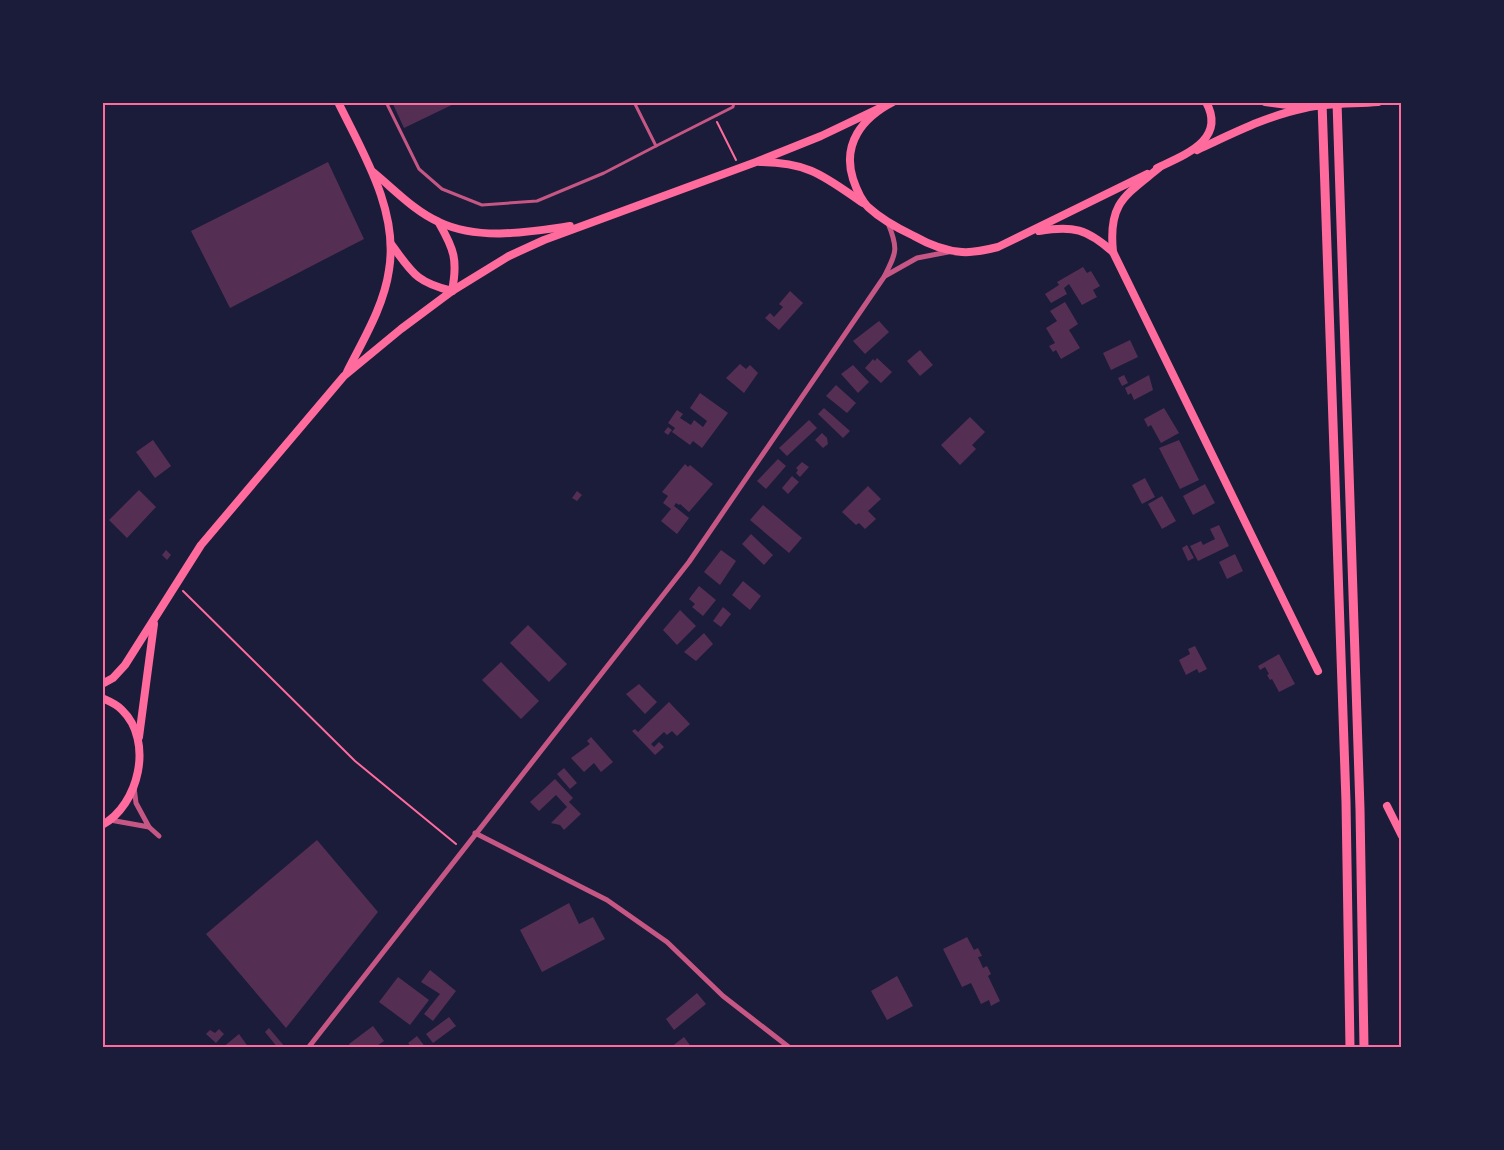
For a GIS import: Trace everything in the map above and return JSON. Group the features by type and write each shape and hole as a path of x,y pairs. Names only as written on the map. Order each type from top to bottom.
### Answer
{"highway":[{"path":"1322,102 1346,802 1350,1048"},
{"path":"1337,102 1360,809 1364,1048"}],"main road":[{"path":"338,102 372,171 385,210 391,244 389,271 380,304 344,376"},
{"path":"1193,151 1203,141 1212,122 1212,115 1206,102"},
{"path":"1265,102 1307,107 1378,102"},
{"path":"102,684 113,678 125,665 201,545 344,376 452,291 509,256 583,224 756,162 890,104"},
{"path":"866,205 855,186 850,170 850,147 862,126 890,104"},
{"path":"756,162 799,165 823,176 866,205 888,224 925,242 954,251 984,251 998,247 1193,151 1266,119 1307,107"},
{"path":"1160,167 1126,195 1118,205 1113,217 1111,233 1113,252 1318,671"},
{"path":"372,171 420,211 439,223 464,230 496,233 530,232 583,224"},
{"path":"439,223 450,242 456,263 452,291"},
{"path":"1029,232 1076,228 1099,239 1113,252"},
{"path":"391,244 416,277 430,285 452,291"},
{"path":"102,834 110,820 123,806 134,784 140,753 139,738 155,619"},
{"path":"102,698 123,710 134,725 139,738"},
{"path":"1387,806 1402,837"},
{"path":"102,825 110,820"}],"street":[{"path":"308,1048 689,562 884,277 896,249 895,238 888,224"},
{"path":"884,277 917,258 954,251"},
{"path":"134,784 136,803 149,826 159,836"},
{"path":"110,820 149,826"},
{"path":"475,833 607,900 667,942 723,996 790,1048"}],"lane":[{"path":"386,102 419,169 442,189 482,205 537,201 604,173 734,107 734,102"},
{"path":"634,102 656,146"}],"path":[{"path":"716,120 740,168"},
{"path":"176,584 355,761 463,849"}],"building":[{"path":"392,102 458,102 404,128"},
{"path":"328,162 364,239 230,308 191,231"},
{"path":"1083,267 1087,273 1091,271 1100,286 1093,290 1097,297 1082,305 1069,284 1064,288 1067,294 1051,303 1045,294 1059,285 1057,282"},
{"path":"790,291 803,303 779,330 765,318 770,313 774,317 783,307 779,304"},
{"path":"1065,302 1078,324 1069,330 1080,348 1061,359 1056,350 1053,352 1049,346 1055,343 1046,328 1057,321 1050,311"},
{"path":"879,321 889,332 865,354 853,341"},
{"path":"1130,340 1138,357 1111,370 1103,353"},
{"path":"920,350 933,365 920,376 907,361"},
{"path":"877,358 892,372 881,383 865,368"},
{"path":"740,364 746,369 750,365 758,373 744,393 726,378"},
{"path":"853,365 869,382 858,393 841,374"},
{"path":"1124,375 1128,383 1122,386 1118,378"},
{"path":"1149,375 1153,390 1134,400 1125,388"},
{"path":"836,385 856,403 847,413 826,396"},
{"path":"700,393 728,413 702,448 693,441 690,445 672,432 675,428 668,423 677,410 683,414 680,418 691,425 694,420 703,427 707,421 690,408"},
{"path":"824,408 850,431 843,438 818,414"},
{"path":"1164,408 1179,433 1161,443 1151,425 1148,427 1144,419"},
{"path":"970,417 985,432 972,445 976,449 960,465 941,445"},
{"path":"809,420 817,428 787,456 779,448"},
{"path":"668,427 672,430 668,435 664,432"},
{"path":"822,433 827,438 828,444 823,448 815,440"},
{"path":"153,440 171,466 155,478 136,452"},
{"path":"1179,440 1199,480 1180,489 1159,448"},
{"path":"778,459 786,466 766,489 757,481"},
{"path":"802,462 809,467 800,477 796,473 798,470 796,468"},
{"path":"685,464 688,467 690,465 713,484 689,512 676,503 674,506 689,518 677,534 661,521 671,509 663,503 668,496 662,492"},
{"path":"792,476 799,482 788,494 782,488"},
{"path":"1145,478 1155,497 1142,504 1132,485"},
{"path":"1205,484 1215,503 1193,515 1183,496"},
{"path":"868,486 881,499 868,511 876,519 865,529 859,523 856,525 842,512"},
{"path":"139,490 156,507 127,538 109,520"},
{"path":"577,491 582,495 577,501 572,498"},
{"path":"1162,496 1176,521 1162,529 1148,504"},
{"path":"763,505 802,538 789,553 750,520"},
{"path":"1219,525 1229,546 1198,561 1190,546 1201,541 1203,545 1215,539 1210,529"},
{"path":"751,534 773,555 764,565 742,544"},
{"path":"1187,545 1194,558 1188,561 1182,548"},
{"path":"166,550 171,555 167,560 162,555"},
{"path":"721,550 736,561 720,585 704,572"},
{"path":"1235,554 1243,571 1227,579 1219,562"},
{"path":"743,581 761,596 750,610 732,595"},
{"path":"699,586 716,600 703,616 692,607 695,604 689,599"},
{"path":"723,607 731,614 721,627 713,621"},
{"path":"680,610 696,626 677,645 663,630"},
{"path":"528,625 567,664 549,682 510,643"},
{"path":"704,633 713,644 696,661 684,652"},
{"path":"1195,646 1207,669 1199,673 1197,669 1186,675 1179,660 1190,654 1188,649"},
{"path":"1279,654 1295,684 1279,692 1267,675 1269,674 1265,667 1260,670 1258,666"},
{"path":"501,662 539,701 521,719 482,680"},
{"path":"639,684 657,702 645,714 626,694"},
{"path":"669,702 690,724 677,736 672,731 667,735 664,732 651,744 654,747 659,742 664,747 655,755 632,731 635,729 638,732"},
{"path":"591,737 613,762 601,772 594,763 584,772 571,758 590,744 587,741"},
{"path":"564,768 577,783 570,789 557,774"},
{"path":"555,779 573,798 569,802 581,814 564,830 560,825 551,823 567,807 556,795 539,811 530,802"},
{"path":"317,840 378,912 286,1028 206,934"},
{"path":"569,903 579,924 593,917 605,939 542,972 520,930"},
{"path":"967,937 974,950 978,948 982,956 978,957 983,968 987,966 991,974 988,976 1000,1001 991,1006 989,1000 981,1004 971,983 962,987 943,949"},
{"path":"430,970 456,991 433,1021 424,1014 440,994 421,982"},
{"path":"897,976 913,1006 887,1020 871,991"},
{"path":"398,977 429,1000 410,1025 379,1002"},
{"path":"697,993 706,1004 674,1030 666,1019"},
{"path":"449,1017 456,1026 433,1043 426,1034"},
{"path":"373,1026 384,1041 374,1048 352,1048 349,1044"},
{"path":"269,1028 284,1048 278,1048 265,1032"},
{"path":"219,1029 224,1034 216,1043 206,1034 210,1030 215,1033"},
{"path":"239,1034 249,1048 222,1048"},
{"path":"417,1036 426,1048 412,1048 408,1043"},
{"path":"684,1037 692,1048 670,1048"}]}
